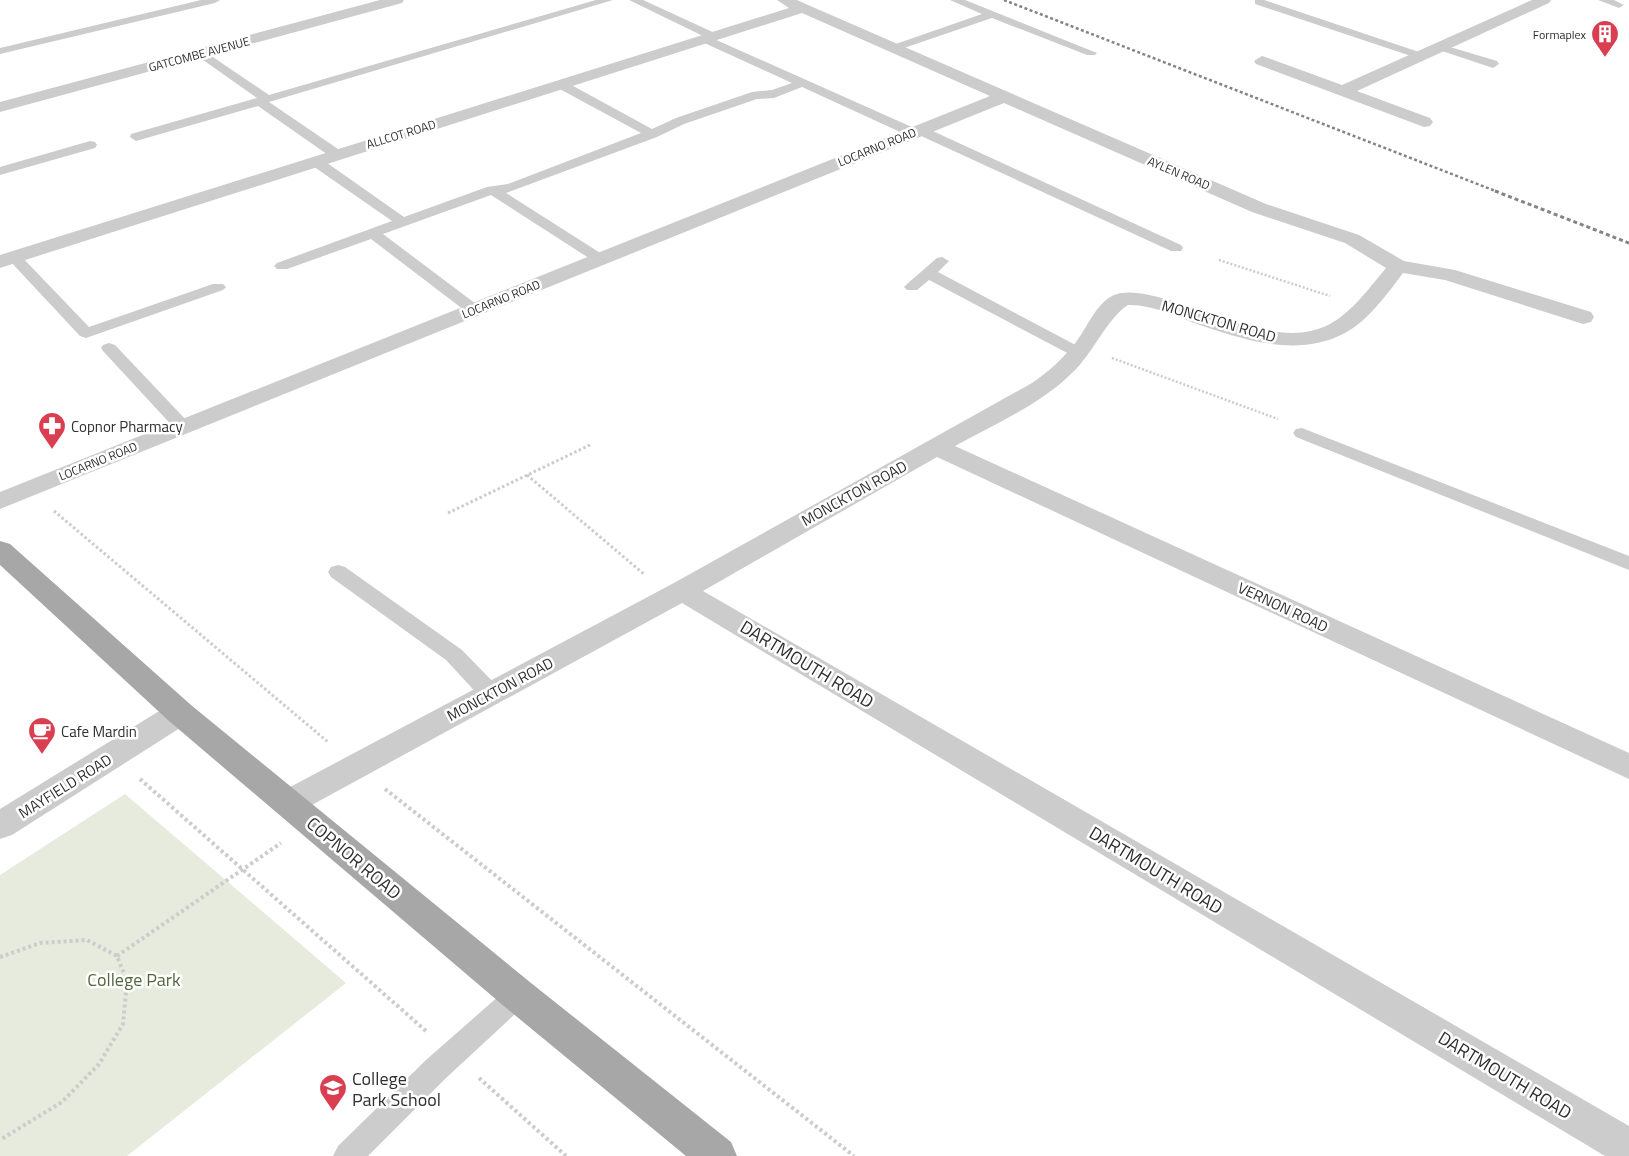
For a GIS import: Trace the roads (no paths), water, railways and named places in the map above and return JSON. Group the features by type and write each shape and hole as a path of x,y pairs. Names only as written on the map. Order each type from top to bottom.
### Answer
{"main road":[{"name":"COPNOR ROAD","path":"0,550 180,713 518,995 717,1156"}],"street":[{"name":"GATCOMBE AVENUE","path":"0,107 397,0"},
{"path":"1344,91 1544,0"},
{"name":"ALLCOT ROAD","path":"7,259 709,38 794,3"},
{"name":"AYLEN ROAD","path":"794,3 1003,97 1259,208 1352,239 1398,266 1448,274 1583,316"},
{"path":"1262,61 1424,122"},
{"name":"LOCARNO ROAD","path":"0,501 1003,97"},
{"name":"MONCKTON ROAD","path":"300,812 492,694 676,594 1040,388 1059,375 1079,353 1108,311 1121,300 1135,299 1159,304 1266,337 1290,340 1315,337 1338,328 1386,282 1398,266"},
{"name":"VERNON ROAD","path":"936,447 1629,767"},
{"name":"DARTMOUTH ROAD","path":"676,594 1629,1148"},
{"name":"MAYFIELD ROAD","path":"0,826 180,713"}],"lane":[{"path":"0,51 215,0"},
{"path":"136,137 608,0"},
{"path":"634,0 803,83 1176,248"},
{"path":"955,0 1091,54"},
{"path":"1603,0 1619,5"},
{"path":"1259,2 1421,56"},
{"path":"894,48 992,14"},
{"path":"1440,47 1493,64"},
{"path":"200,53 336,154"},
{"path":"282,266 492,190 510,188 680,122 756,95 774,94 803,83"},
{"path":"560,84 652,134"},
{"path":"0,171 90,144"},
{"path":"315,161 403,222"},
{"path":"492,190 600,259"},
{"path":"372,233 474,310"},
{"path":"7,259 86,333 218,287"},
{"path":"912,287 942,261"},
{"path":"928,273 1079,353"},
{"path":"109,348 183,427"},
{"path":"1302,434 1629,563"},
{"path":"338,572 454,655 492,694"},
{"path":"348,1156 452,1054 518,995"}],"railway":[{"path":"1004,0 1498,192"},
{"path":"1495,191 1629,243"}],"place":[{"name":"Formaplex","path":"1605,58"},
{"name":"Copnor Pharmacy","path":"52,450"},
{"name":"Cafe Mardin","path":"42,755"},
{"name":"College Park School","path":"333,1112"}],"park label":[{"name":"College Park","path":"134,979"}]}
